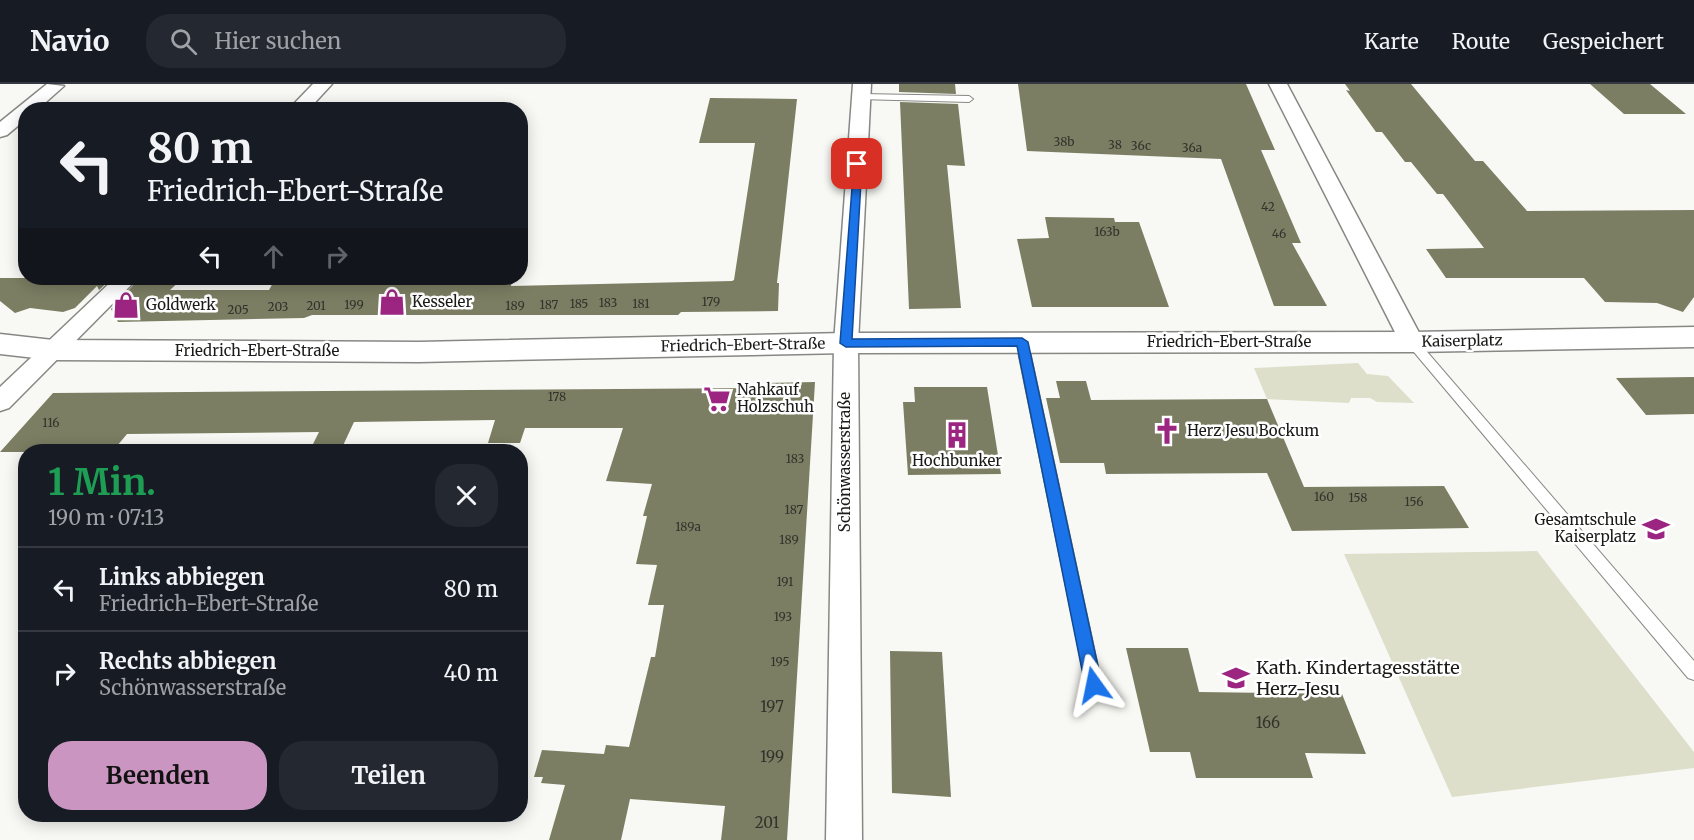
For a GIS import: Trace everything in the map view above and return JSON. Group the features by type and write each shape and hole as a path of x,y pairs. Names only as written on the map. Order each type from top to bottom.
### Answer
{"street":[{"path":"305,102 323,84"},
{"name":"Kaiserplatz","path":"1278,84 1412,342 1694,337"},
{"path":"35,102 54,86"},
{"name":"Schönwasserstraße","path":"844,840 846,343 862,91"},
{"path":"0,131 18,116"},
{"path":"0,402 120,285"},
{"name":"Friedrich-Ebert-Straße","path":"0,344 53,350 419,352 846,343 1412,342"}],"lane":[{"path":"862,91 969,99"},
{"path":"1022,342 1094,685"},
{"path":"1412,342 1694,673"}],"green space":[{"path":"1358,363 1367,374 1388,376 1414,403 1377,402 1370,398 1351,398 1349,403 1267,399 1254,368"},
{"path":"1537,551 1694,752 1694,768 1452,797 1344,554"}],"building":[{"path":"899,84 955,84 956,94 899,92"},
{"path":"1018,84 1246,84 1275,150 1261,150 1301,243 1292,243 1327,306 1274,306 1221,159 1027,151"},
{"path":"1345,84 1411,84 1475,161 1483,161 1527,211 1694,210 1694,297 1683,312 1657,303 1605,302 1584,278 1446,278 1426,249 1484,248 1443,194 1437,194 1411,162 1405,162 1382,132 1376,132 1346,90 1350,91"},
{"path":"1590,84 1650,84 1686,114 1624,114"},
{"path":"710,98 797,99 777,283 779,283 778,311 681,312 678,315 312,315 304,318 118,322 111,309 133,285 175,285 170,290 269,290 272,285 511,286 732,281 734,280 755,143 699,143"},
{"path":"900,102 958,104 965,166 947,165 961,308 909,309"},
{"path":"1045,217 1114,218 1115,222 1139,222 1169,307 1032,307 1017,239 1049,238"},
{"path":"0,278 18,278 18,285 104,285 99,290 97,286 75,308 63,312 30,308 15,313 0,301"},
{"path":"1694,377 1694,414 1646,415 1616,378"},
{"name":"Herz Jesu Bockum","path":"1056,381 1086,381 1091,400 1267,399 1304,487 1444,486 1469,528 1292,531 1267,473 1106,474 1104,463 1060,463 1046,398 1060,398"},
{"path":"815,382 787,840 721,840 725,806 630,799 621,840 549,840 565,785 541,783 543,777 534,777 542,750 604,754 606,745 629,747 651,657 655,657 664,605 648,605 657,565 636,564 647,516 643,516 652,484 606,481 623,428 525,428 520,443 488,443 495,420 354,422 344,444 313,444 319,432 127,434 119,444 18,444 18,452 0,452 53,393 764,388 765,383"},
{"name":"Hochbunker","path":"914,387 987,387 1001,474 908,475 903,402 915,402"},
{"path":"1126,648 1188,648 1199,692 1342,694 1366,754 1305,753 1313,778 1196,778 1190,752 1150,752"},
{"path":"890,651 942,652 951,797 892,793"}],"place":[{"name":"Kesseler","path":"392,302"},
{"name":"Goldwerk","path":"126,305"},
{"name":"Nahkauf Holzschuh","path":"717,399"},
{"name":"Herz Jesu Bockum","path":"1167,431"},
{"name":"Hochbunker","path":"957,435"},
{"name":"Gesamtschule Kaiserplatz","path":"1656,529"},
{"name":"Kath. Kindertagesstätte Herz-Jesu","path":"1236,678"}],"route":[{"path":"857,164 846,343 1022,342 1094,685"}]}
